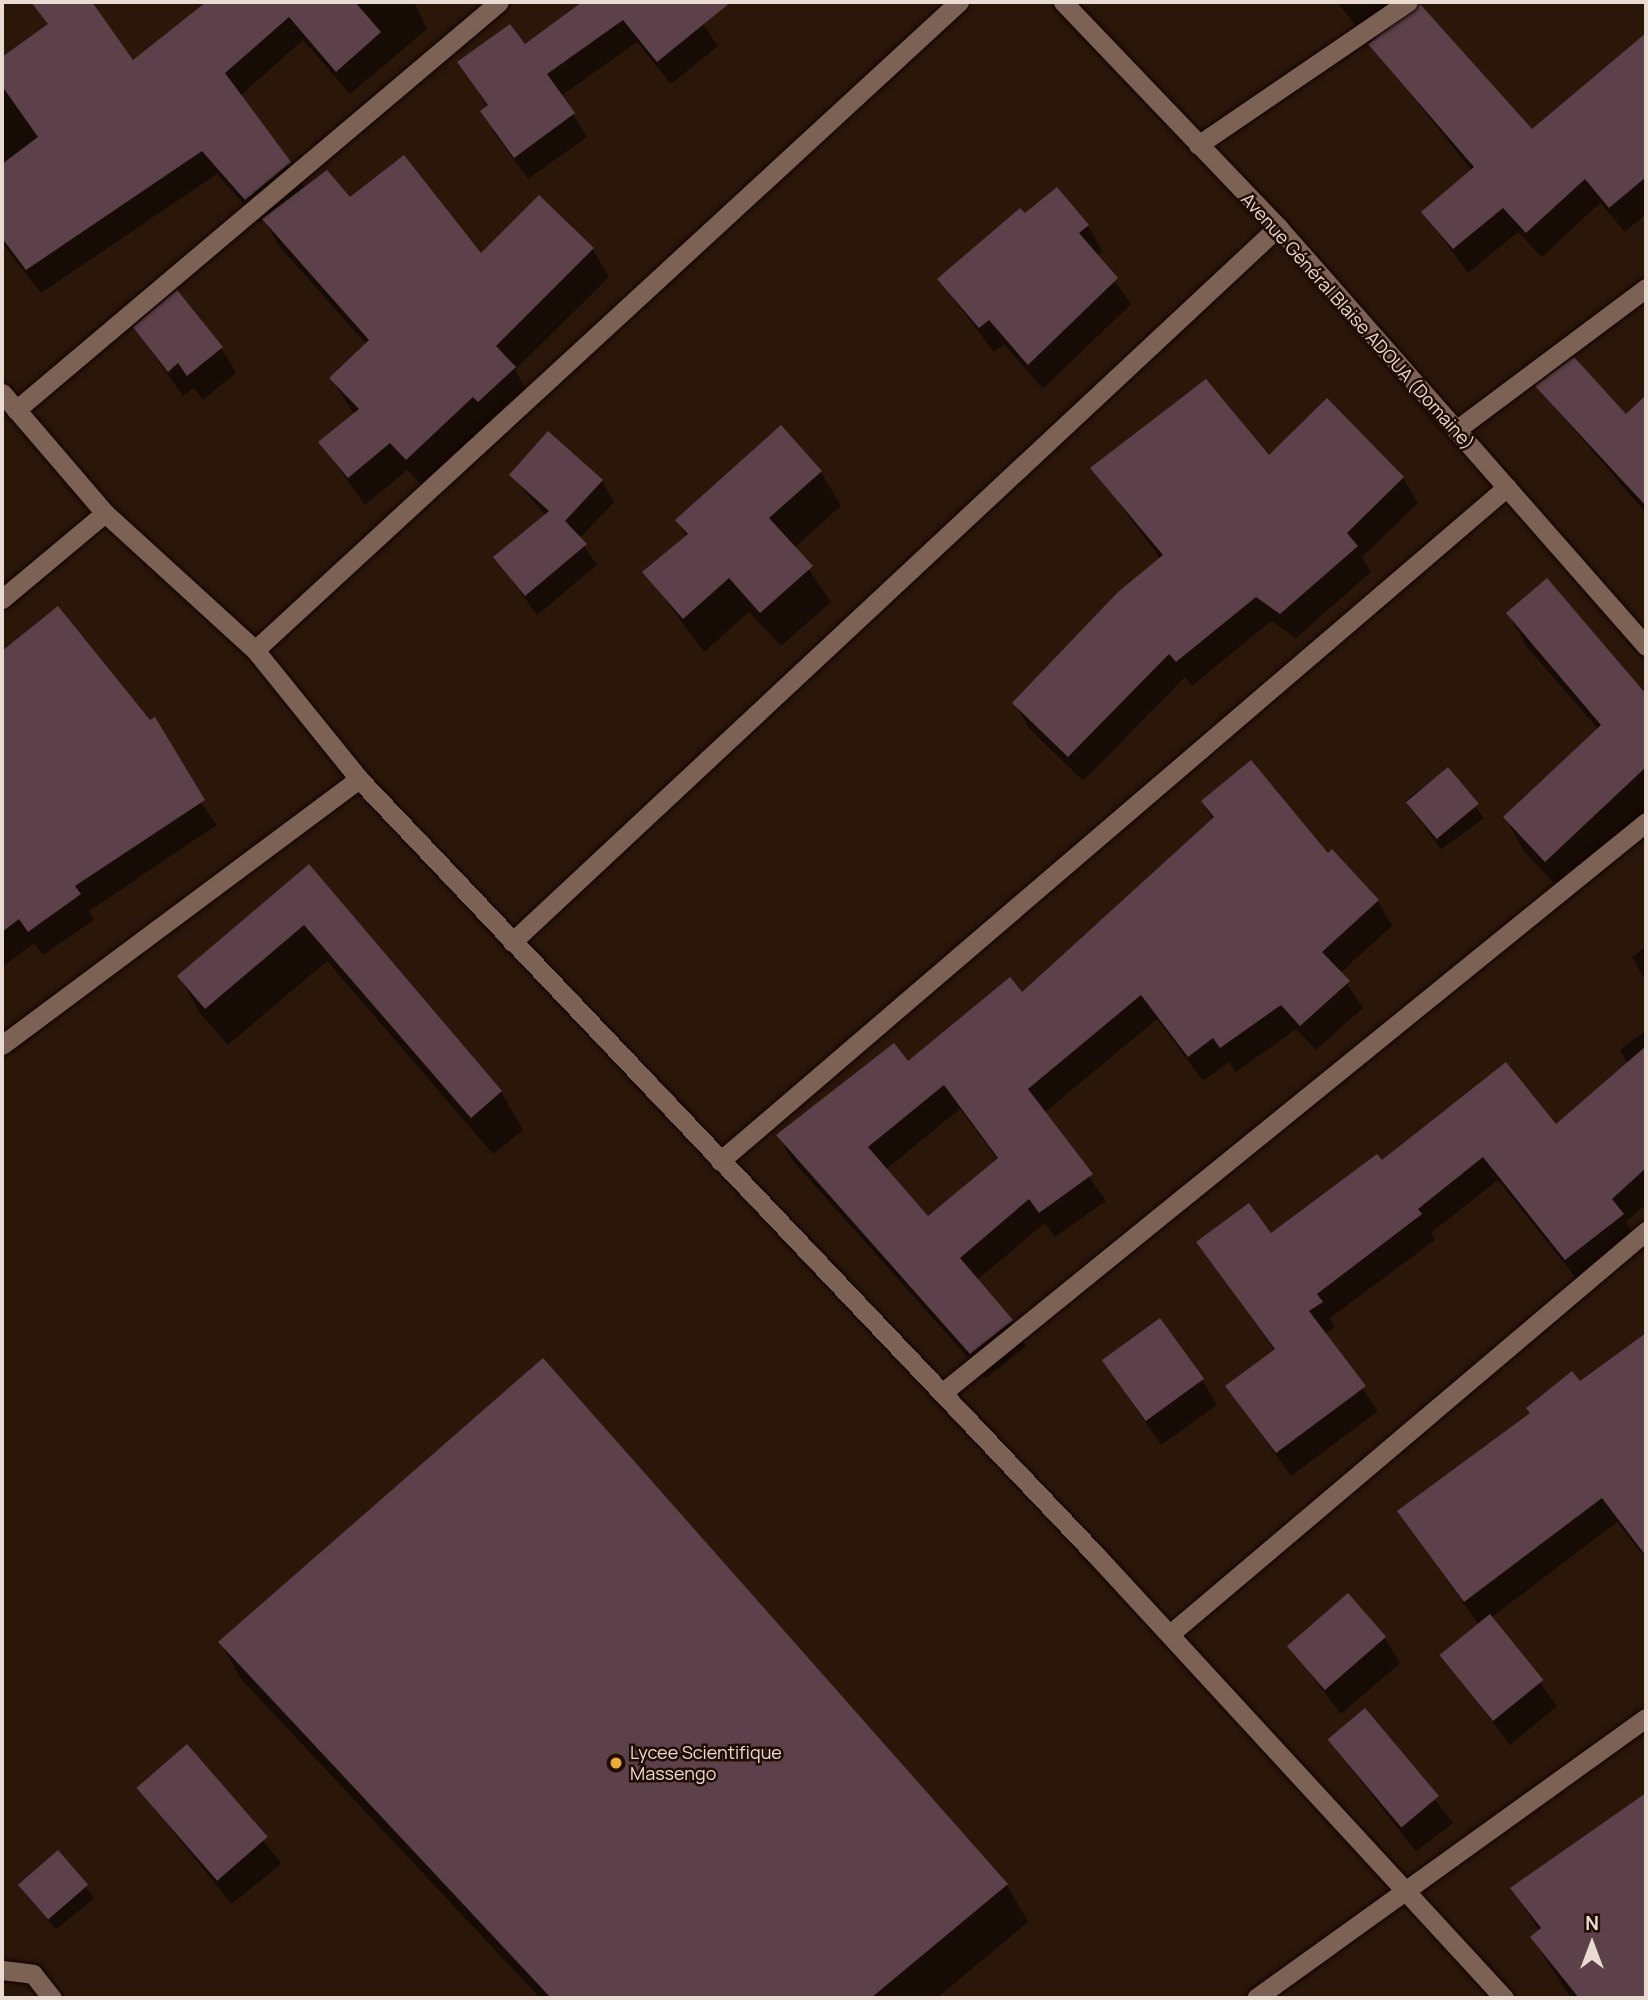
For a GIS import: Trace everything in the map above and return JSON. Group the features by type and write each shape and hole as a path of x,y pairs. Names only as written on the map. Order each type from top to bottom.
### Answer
{"street":[{"path":"16,410 499,2"},
{"path":"254,650 959,2"},
{"name":"Avenue Général Blaise ADOUA (Domaine)","path":"1063,2 1278,227 1646,646"},
{"path":"1198,145 1408,2"},
{"path":"512,942 1278,227"},
{"path":"1456,430 1646,288"},
{"path":"2,393 105,513 254,650 359,779 1170,1634 1504,1998"},
{"path":"720,1161 1507,487"},
{"path":"2,599 105,513"},
{"path":"2,1045 359,779"},
{"path":"942,1393 1646,822"},
{"path":"1170,1634 1646,1231"},
{"path":"1256,1998 1409,1894 1646,1718"},
{"path":"2,1970 33,1974 52,1998"}],"building":[{"path":"31,2 92,2 133,60 206,2 355,2 381,32 336,72 289,17 225,73 291,162 245,200 202,151 26,270 2,238 2,164 38,137 2,86 2,57 48,24"},
{"path":"582,2 731,2 657,62 623,20 547,74 575,113 514,158 480,111 488,105 457,62 510,24 525,44"},
{"path":"1420,4 1532,129 1646,33 1646,177 1609,208 1585,179 1526,233 1503,208 1453,249 1421,212 1474,167 1368,44"},
{"path":"404,155 481,253 539,195 594,248 496,346 516,367 478,402 473,397 406,460 390,443 348,478 318,442 359,409 329,378 369,340 262,219 327,170 350,197"},
{"path":"1057,187 1089,225 1079,233 1118,278 1028,365 989,320 979,328 937,279 1020,208 1025,213"},
{"path":"177,290 223,347 187,376 178,363 168,372 133,327"},
{"path":"1574,357 1626,414 1646,395 1646,506 1535,386"},
{"path":"1206,379 1269,455 1327,398 1404,477 1347,533 1358,546 1280,614 1256,597 1176,662 1169,654 1068,757 1012,703 1118,592 1163,555 1090,468"},
{"path":"781,425 822,471 769,518 813,566 760,613 729,578 683,619 642,572 688,534 675,520"},
{"path":"548,431 603,480 565,521 587,544 525,596 493,557 549,511 509,475"},
{"path":"1547,578 1646,694 1646,767 1545,862 1503,817 1601,725 1506,613"},
{"path":"58,606 150,720 155,717 205,800 75,886 81,894 28,932 19,919 2,932 2,651"},
{"path":"1251,760 1328,853 1332,849 1379,900 1322,952 1350,981 1300,1026 1281,1005 1220,1048 1213,1038 1188,1057 1141,995 1028,1089 1093,1174 1039,1213 1029,1199 960,1258 1013,1320 970,1354 776,1135 894,1043 908,1061 1010,977 1022,992 1214,817 1201,801","holes":["944,1085 998,1158 928,1216 868,1147"]},
{"path":"1448,767 1479,804 1437,839 1406,802"},
{"path":"309,864 502,1091 471,1118 304,925 205,1009 177,976"},
{"path":"1646,1046 1646,1168 1612,1199 1624,1214 1565,1260 1483,1157 1418,1209 1422,1214 1317,1294 1323,1302 1309,1311 1366,1386 1276,1453 1225,1386 1275,1349 1196,1242 1249,1203 1271,1233 1377,1154 1382,1160 1506,1062 1556,1124"},
{"path":"1160,1318 1204,1379 1146,1421 1102,1360"},
{"path":"1646,1333 1646,1556 1602,1498 1464,1602 1397,1511 1530,1413 1526,1408 1572,1371 1580,1381"},
{"name":"Lycee Scientifique Massengo","path":"543,1358 1008,1884 871,1998 551,1998 218,1642"},
{"path":"1348,1593 1386,1637 1325,1690 1287,1646"},
{"path":"1490,1614 1543,1680 1493,1721 1439,1655"},
{"path":"1365,1708 1439,1796 1401,1828 1327,1739"},
{"path":"187,1744 268,1837 217,1881 136,1788"},
{"path":"1646,1793 1646,1998 1579,1998 1530,1937 1541,1928 1510,1888"},
{"path":"58,1850 88,1885 48,1919 18,1885"}],"place":[{"name":"Lycee Scientifique Massengo","path":"616,1763"}]}
